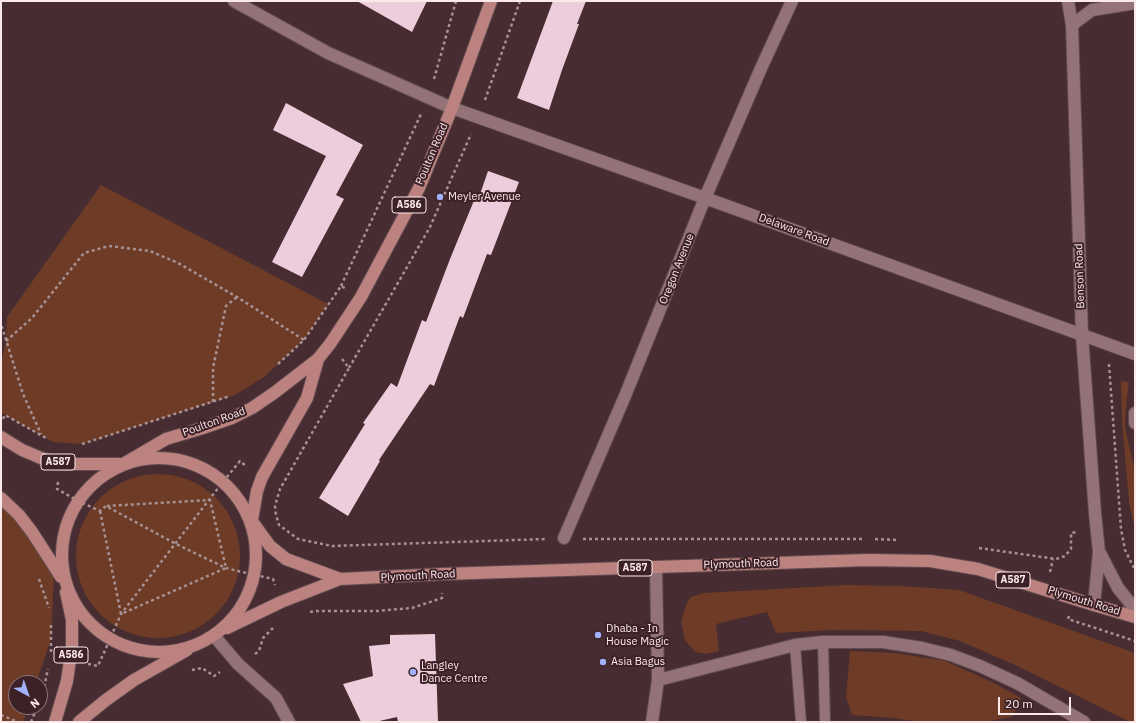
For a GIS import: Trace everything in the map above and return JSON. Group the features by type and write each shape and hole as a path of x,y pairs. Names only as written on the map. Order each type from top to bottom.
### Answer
{"main road":[{"name":"Poulton Road","path":"64,583 61,560 62,538 68,520 78,501 89,488 106,473 166,439 224,420 252,408 274,394 318,359 330,344 361,297 418,188 452,108 491,1"},
{"name":"Poulton Road","path":"252,522 257,491 262,477 307,398 318,359"},
{"name":"A587","path":"1,437 22,450 41,458 62,464 123,463"},
{"name":"Plymouth Road","path":"123,463 144,460 163,460 178,462 203,471 222,483 235,496 270,546 286,559 340,579"},
{"path":"1,498 19,515 32,532 92,624 110,638 144,649 167,650 193,647"},
{"path":"79,722 134,680 161,663 215,637 227,628 240,610 246,598 253,574 255,543 252,522"},
{"name":"Plymouth Road","path":"227,628 281,602 340,579 444,574 867,560 930,561 978,570 1135,617"},
{"name":"A586","path":"55,722 71,662 72,620 64,583"}],"street":[{"path":"234,1 328,54 452,108"},
{"name":"Oregon Avenue","path":"564,538 625,396 705,198 792,1"},
{"name":"Benson Road","path":"1068,1 1072,25 1082,335 1096,531 1099,552 1094,605"},
{"path":"1072,25 1092,10 1135,3"},
{"name":"Delaware Road","path":"452,108 1135,354"},
{"path":"1135,413 1135,423"},
{"name":"Benson Road","path":"1099,552 1118,588 1135,609"},
{"path":"652,722 658,680 656,568"},
{"path":"215,637 238,664 276,698 290,722"},
{"path":"658,680 795,645 823,642 883,642 922,648 951,655 1017,683 1084,722"}],"lane":[{"path":"823,642 825,722"},
{"path":"795,645 801,722"}],"path":[{"path":"275,366 304,340 341,286 428,98 456,1"},
{"path":"349,368 430,227 478,118 520,1"},
{"path":"6,341 32,318 84,253 108,246 150,251 178,263 237,297 304,340"},
{"path":"341,286 361,297"},
{"path":"213,402 213,368 226,306 237,297"},
{"path":"1,327 23,394 41,435"},
{"path":"1108,343 1121,529 1125,550 1135,570"},
{"path":"77,444 82,444 235,395"},
{"path":"1,423 5,415 47,439"},
{"path":"280,489 275,506 279,525 298,539 332,546 564,538 620,540 900,540"},
{"path":"100,511 106,506 210,500"},
{"path":"50,659 98,666 121,614 210,500"},
{"path":"210,500 226,568"},
{"path":"106,506 176,544 226,568 238,572"},
{"path":"95,509 100,511"},
{"path":"100,511 121,614"},
{"path":"973,548 1056,559 1066,556 1070,549 1071,533 1121,529"},
{"path":"121,614 226,568"},
{"path":"36,573 49,609"},
{"path":"305,614 316,611 377,611 412,608 442,598 444,574"},
{"path":"47,675 50,659 52,617"},
{"path":"259,651 263,638 276,626"},
{"path":"1,715 18,722"}],"shaded area":[{"path":"101,185 328,304 304,340 264,377 235,395 82,444 53,442 1,413 1,362 6,341 7,317"},
{"path":"1121,381 1129,382 1125,428 1135,471 1135,531 1129,502 1122,422"},
{"path":"150,474 166,474 189,480 204,488 216,498 226,510 237,532 240,556 237,580 226,602 216,614 204,624 182,635 166,638 150,638 134,635 112,624 100,614 90,602 79,580 76,564 76,548 79,532 90,510 100,498 112,488 134,477"},
{"path":"1,501 32,532 54,577 51,639 39,675 8,675 8,715 25,715 23,722 1,722"},
{"path":"846,585 901,586 959,590 1135,653 1135,722 1131,722 1118,716 1015,665 960,641 921,631 834,630 776,633 767,612 716,624 719,651 706,654 695,652 685,640 681,621 687,602 691,597 704,593"},
{"path":"850,651 896,653 945,661 994,683 1021,698 1012,717 984,722 921,722 894,718 852,715 846,697"}],"building":[{"path":"357,1 427,1 412,32"},
{"path":"553,1 586,1 549,110 517,98"},
{"path":"286,103 363,145 336,195 344,199 302,277 272,262 326,156 273,130"},
{"path":"488,171 519,182 491,255 487,254 463,318 460,316 434,386 430,384 379,460 380,461 348,516 319,498 365,424 363,423 391,383 397,387 422,320 426,322 475,198 478,200"},
{"name":"Langley Dance Centre","path":"435,634 438,722 398,722 397,717 375,722 361,722 343,684 373,676 369,646 390,644 390,635"}],"place":[{"name":"Meyler Avenue","path":"440,197"},
{"name":"Dhaba - In House Magic","path":"598,635"},
{"name":"Asia Bagus","path":"603,662"},
{"name":"Langley Dance Centre","path":"413,672"}]}
